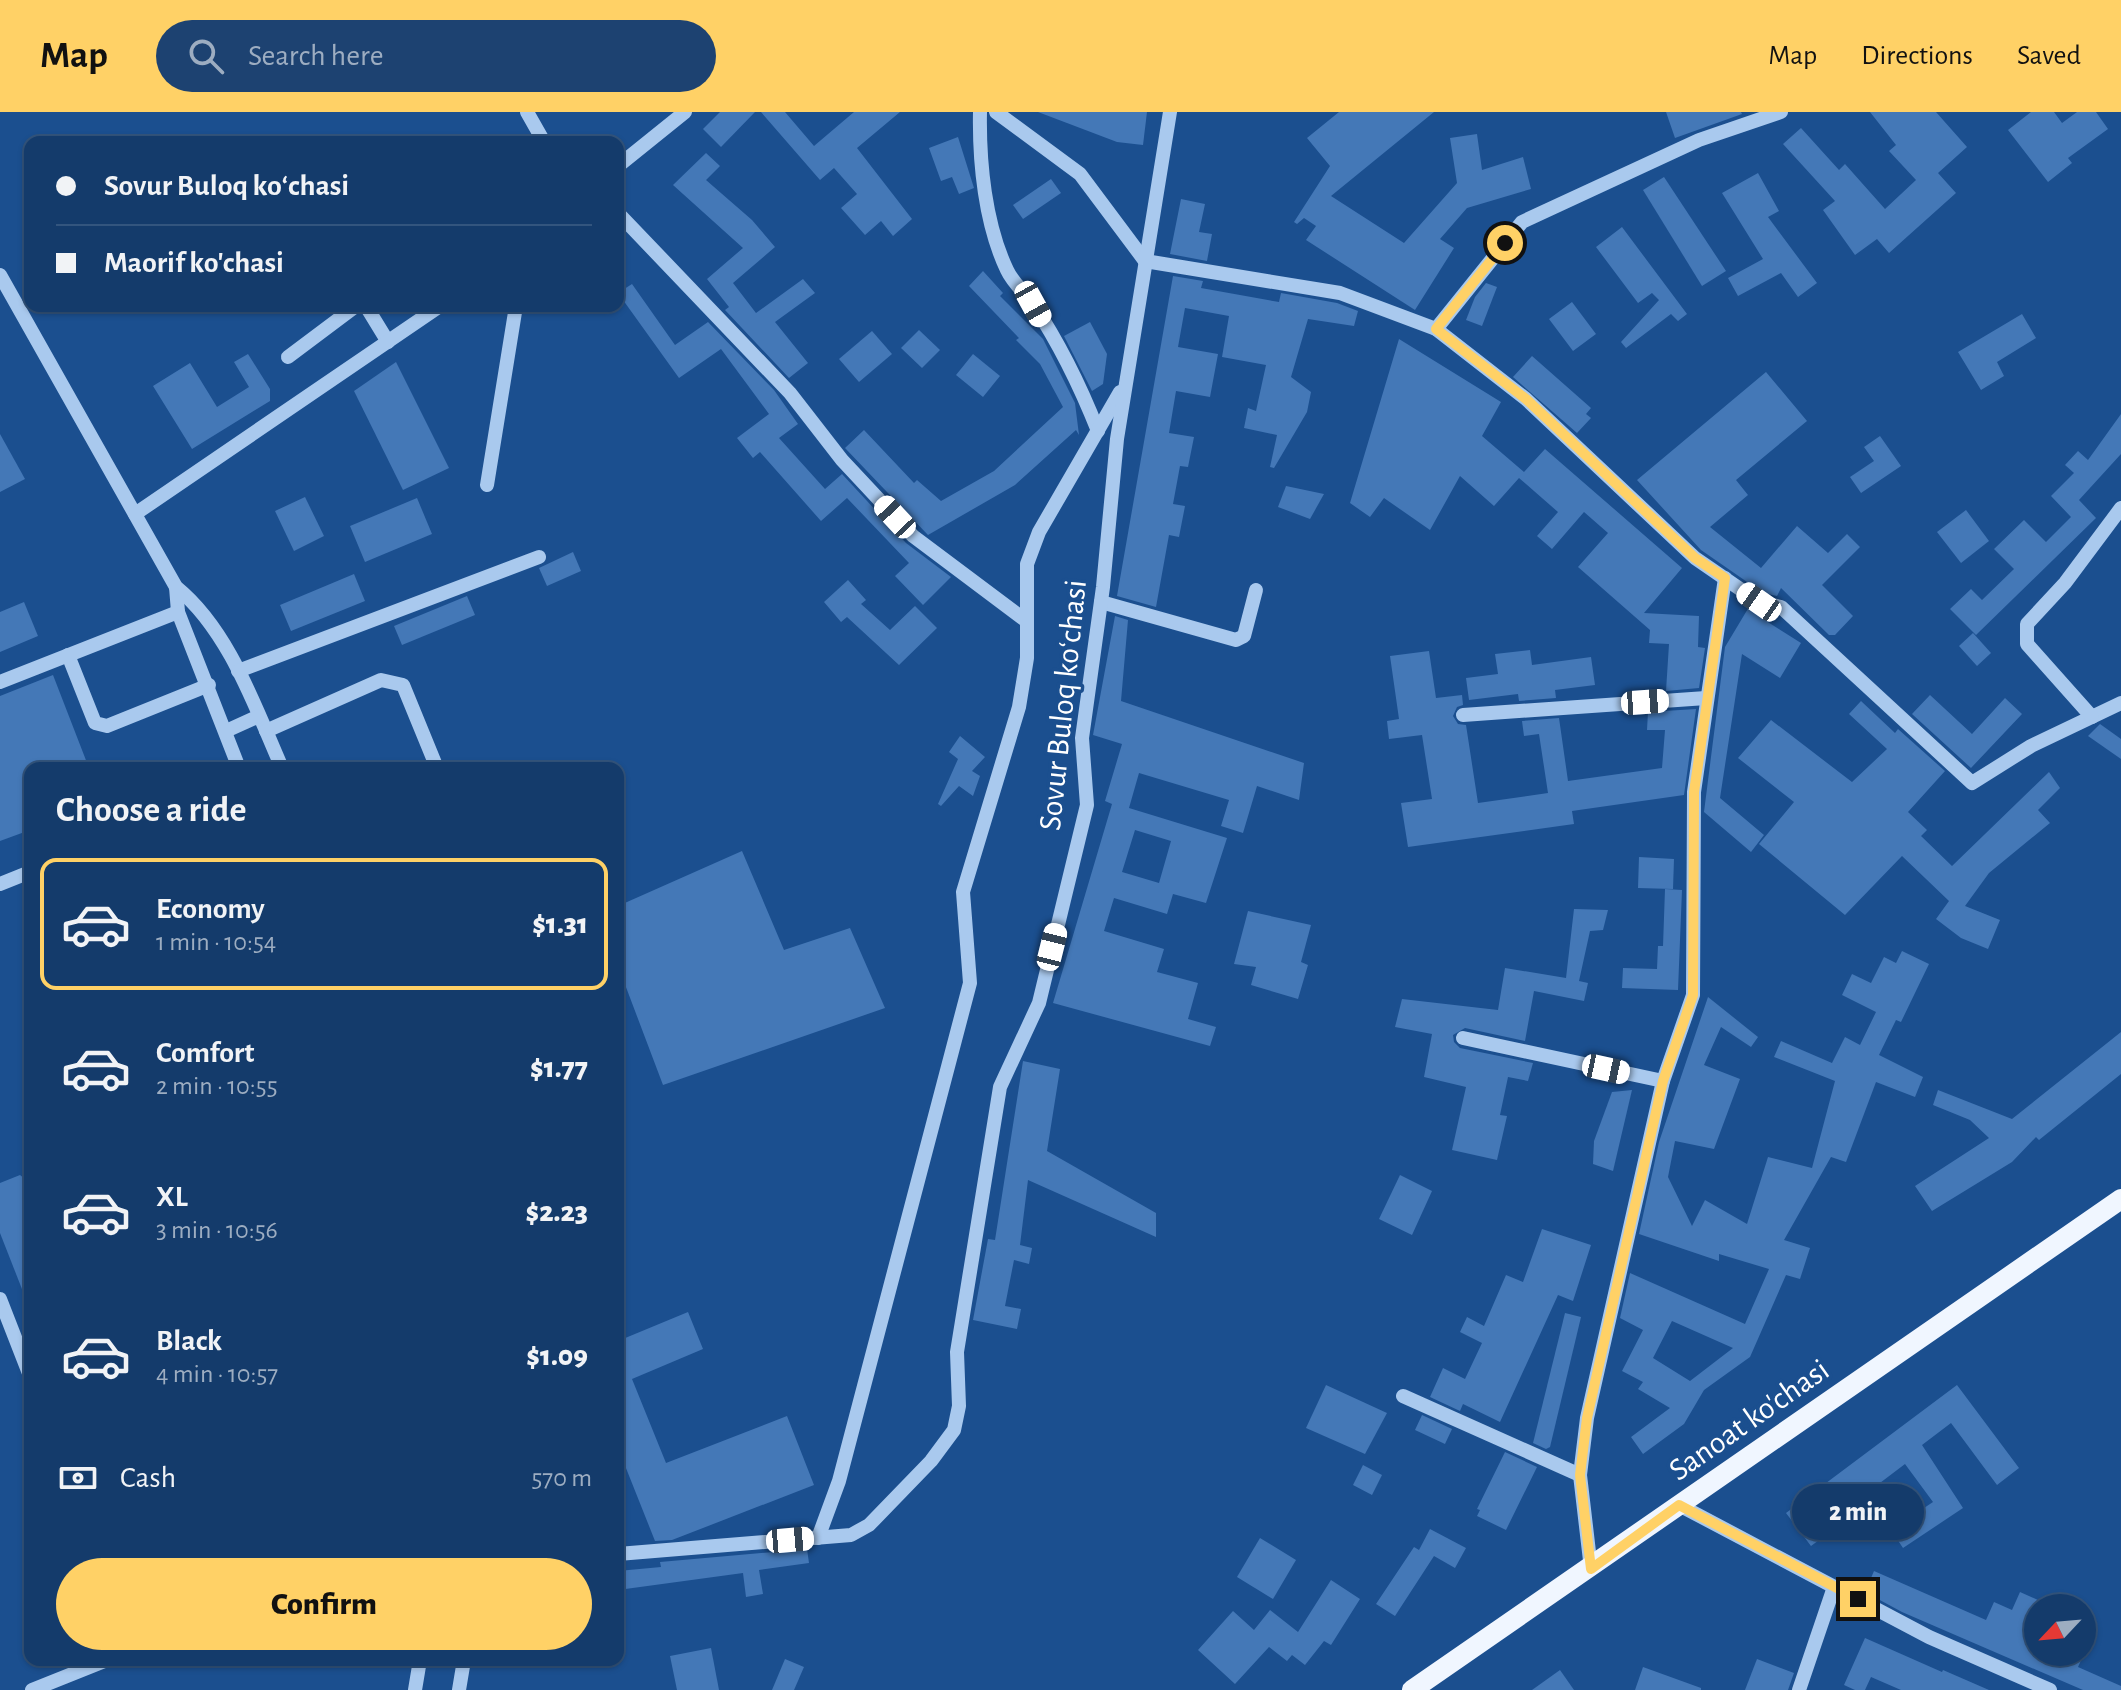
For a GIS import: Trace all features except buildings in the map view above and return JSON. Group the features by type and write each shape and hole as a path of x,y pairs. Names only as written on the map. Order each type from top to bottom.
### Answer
{"main road":[{"name":"Sanoat ko'chasi","path":"1412,1690 1591,1569 2121,1199"}],"street":[{"path":"527,112 541,136"},
{"path":"624,161 685,112"},
{"path":"980,112 979,136 992,223 1007,271 1033,304 1084,395 1098,431"},
{"path":"996,112 1080,174 1145,261 1340,293 1436,329 1526,399 1695,558 1759,602 1781,607 1972,783 2031,746 2121,703"},
{"name":"Sovur Buloq koʻchasi","path":"624,1554 851,1535 869,1525 931,1461 954,1430 959,1406 957,1352 1000,1087 1039,1003 1087,805 1082,738 1101,602 1125,383 1170,112"},
{"path":"1436,329 1522,222 1699,140 1781,112"},
{"path":"624,219 790,393 842,460 913,536 1025,620"},
{"path":"0,275 176,587 197,604 238,671 279,762"},
{"path":"288,357 348,312"},
{"path":"370,312 388,342"},
{"path":"135,514 431,312"},
{"path":"487,485 515,312"},
{"path":"818,1538 839,1481 970,983 963,892 1019,707 1027,658 1027,564 1039,532 1125,383"},
{"path":"2092,717 2027,644 2027,624 2065,583 2121,508"},
{"path":"238,671 539,557"},
{"path":"1591,1569 1580,1475 1587,1418 1663,1081 1693,995 1694,792 1725,578"},
{"path":"176,587 178,612 237,762"},
{"path":"1101,602 1236,640 1244,636 1256,590"},
{"path":"0,682 178,612"},
{"path":"68,655 95,723 107,726 209,685"},
{"path":"266,731 381,680 403,685 435,762"},
{"path":"1463,715 1706,698"},
{"path":"226,731 259,716"},
{"path":"0,884 24,874"},
{"path":"1463,1038 1663,1081"},
{"path":"0,1299 24,1361"},
{"path":"1403,1396 1580,1475"},
{"path":"1679,1505 1929,1637 2050,1690"},
{"path":"1799,1690 1834,1587"},
{"path":"32,1690 92,1666"},
{"path":"415,1690 419,1666"},
{"path":"459,1690 463,1666"}],"route":[{"path":"1505,243 1436,329 1526,399 1695,558 1725,578 1694,792 1693,995 1663,1081 1587,1418 1580,1475 1591,1569 1679,1505 1858,1599"}]}
